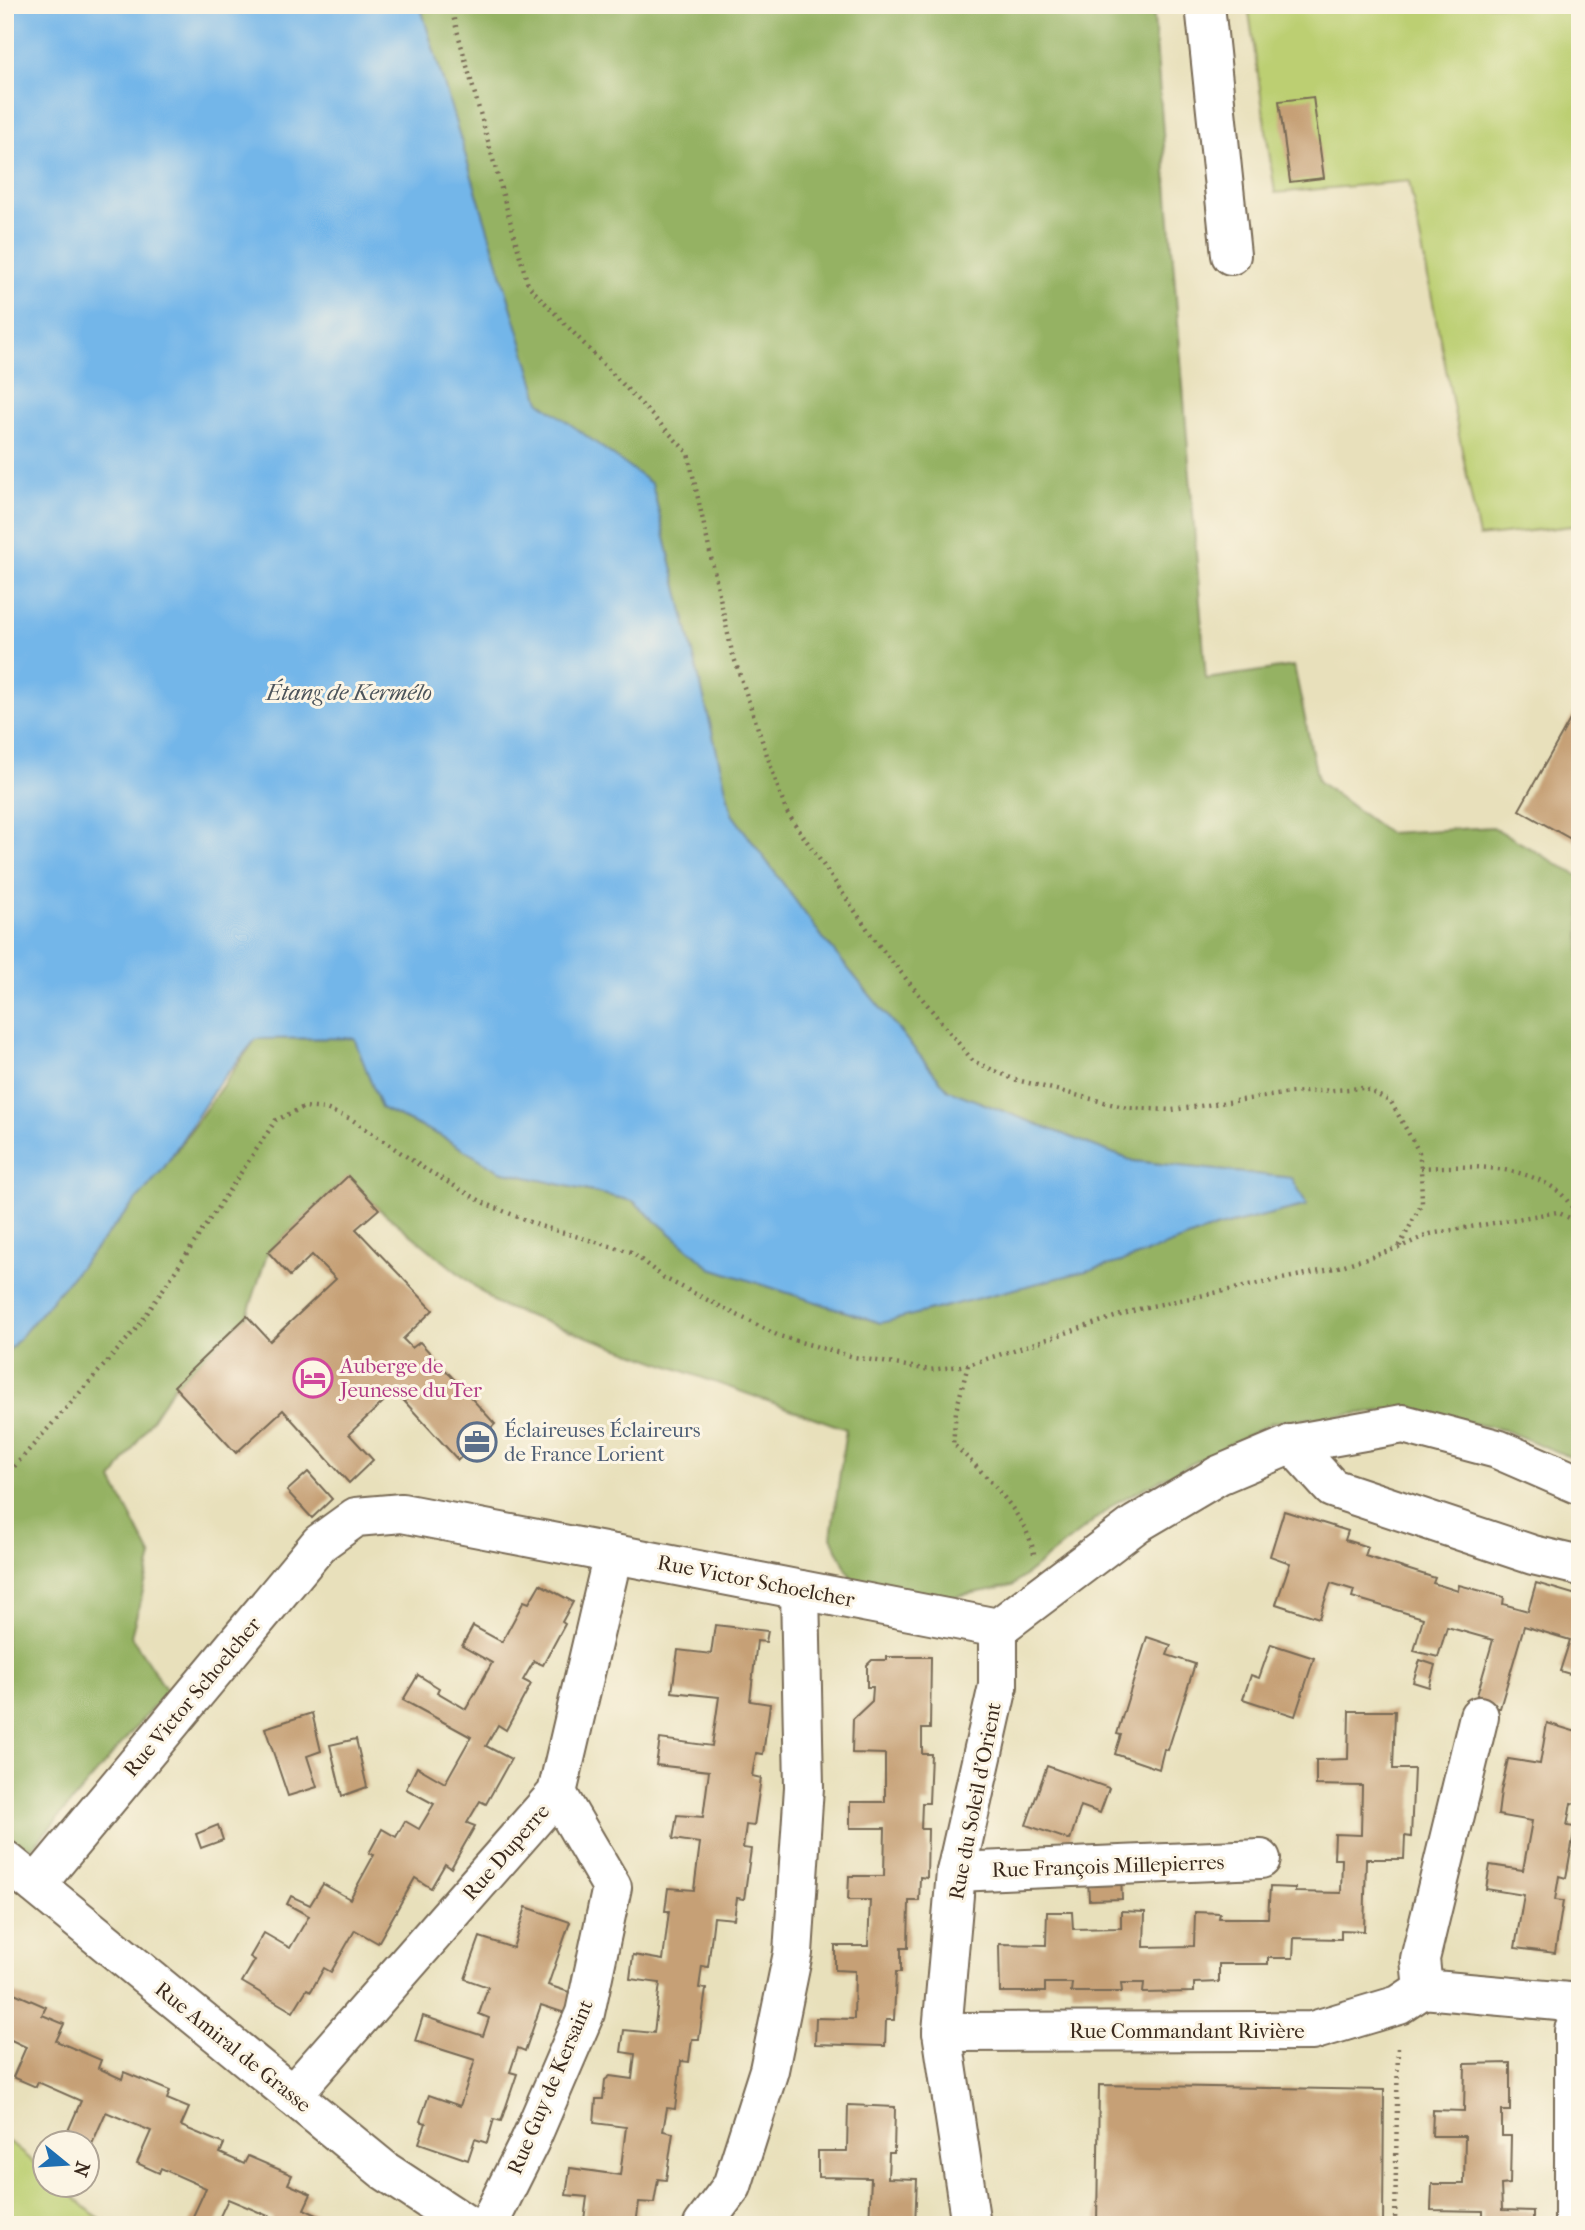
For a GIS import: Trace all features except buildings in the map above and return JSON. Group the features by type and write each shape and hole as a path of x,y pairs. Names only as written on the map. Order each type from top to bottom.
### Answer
{"street":[{"path":"1205,5 1231,255"},
{"path":"998,1628 1136,1524 1219,1475 1292,1444 1403,1424 1497,1449 1580,1485"},
{"path":"1292,1444 1332,1488 1533,1555 1580,1566"},
{"name":"Rue Victor Schoelcher","path":"36,1885 320,1543 356,1517 402,1513 998,1628"},
{"name":"Rue Duperre","path":"292,2095 557,1793 613,1554"},
{"path":"703,2225 732,2186 769,2070 793,1953 804,1787 800,1590"},
{"name":"Rue du Soleil d'Orient","path":"971,2225 942,2032 956,1872 998,1686 998,1628"},
{"path":"1411,1997 1479,1716"},
{"name":"Rue Guy de Kersaint","path":"488,2225 530,2141 585,2013 612,1887 557,1793"},
{"name":"Rue François Millepierres","path":"956,1872 1261,1859"},
{"name":"Rue Amiral de Grasse","path":"5,1860 385,2171 467,2225"},
{"name":"Rue Commandant Rivière","path":"942,2032 1312,2031 1411,1997 1580,2003"},
{"path":"1574,2225 1574,2029 1580,2020"}],"path":[{"path":"450,5 528,285 688,453 732,652 786,811 877,943 973,1061 1013,1079 1127,1108 1172,1110 1290,1093 1364,1088 1391,1102 1419,1152 1421,1168 1422,1203 1398,1248"},
{"path":"5,1477 138,1327 276,1120 304,1107 326,1109 351,1119 425,1169 484,1203 540,1226 631,1252 664,1278 779,1336 854,1357 930,1370 968,1365 1142,1307 1335,1268 1398,1248 1430,1234 1557,1212 1580,1223"},
{"path":"1421,1168 1478,1166 1520,1174 1559,1192 1580,1217"},
{"path":"968,1365 956,1411 953,1444 981,1471 1032,1539 1041,1597"},
{"path":"1395,2225 1411,1997"}],"green space":[{"path":"420,5 1153,5 1206,679 1294,666 1318,781 1388,833 1493,827 1580,877 1580,1461 1504,1430 1403,1409 1273,1422 1117,1502 1012,1586 940,1599 855,1586 831,1537 846,1429 498,1305 379,1209 348,1177 268,1252 247,1316 174,1386 112,1480 152,1557 131,1636 167,1691 33,1847 5,1844 5,1355 163,1169 256,1039 355,1038 381,1108 439,1135 500,1171 633,1201 712,1268 880,1323 1121,1262 1215,1228 1307,1205 1292,1178 1133,1161 948,1090 822,937 732,814 652,484 540,403"},
{"path":"1248,5 1580,5 1580,525 1479,537 1409,181 1275,193"},
{"path":"5,2139 32,2161 32,2198 75,2198 106,2225 5,2225"}],"water":[{"name":"Étang de Kermélo","path":"5,5 420,5 540,402 652,484 732,814 822,937 948,1090 1133,1161 1292,1178 1307,1205 1215,1228 1121,1262 881,1323 711,1268 633,1201 500,1171 439,1135 381,1108 354,1038 256,1039 219,1083 163,1169 5,1355"}],"place":[{"name":"Auberge de Jeunesse du Ter","path":"313,1378"},
{"name":"Éclaireuses Éclaireurs de France Lorient","path":"477,1442"}]}
